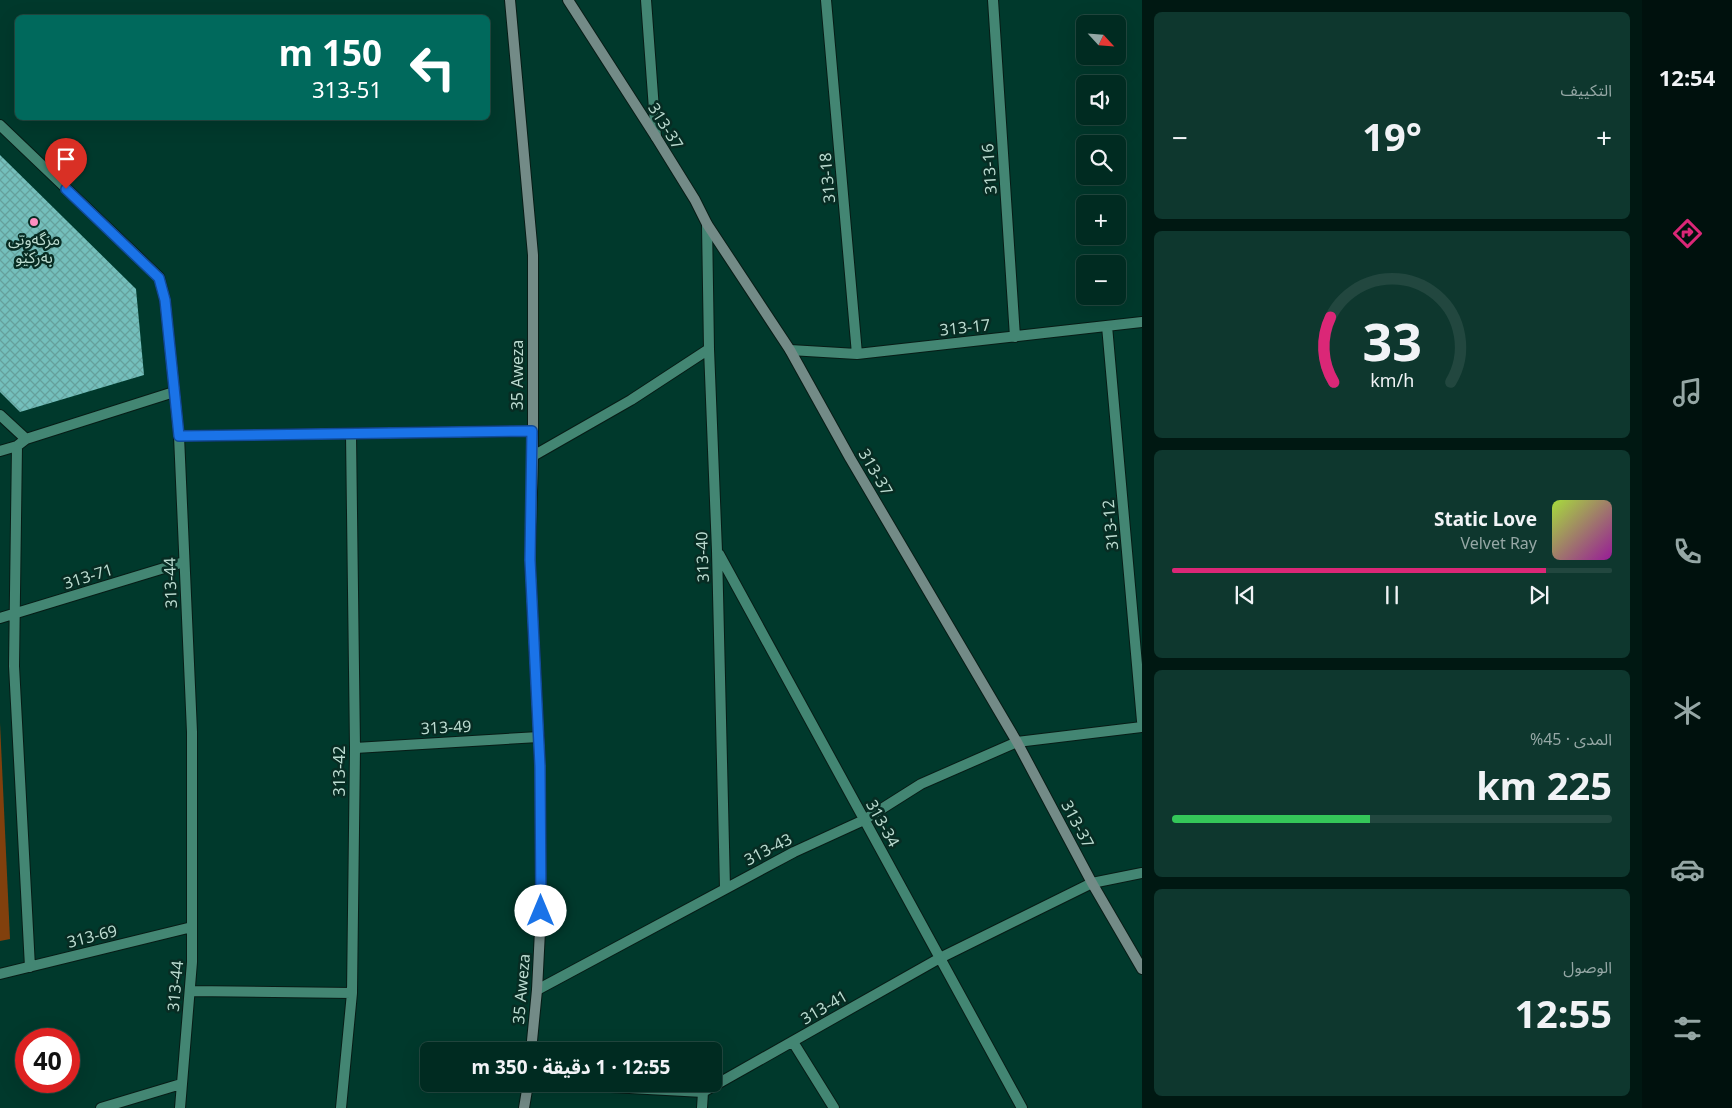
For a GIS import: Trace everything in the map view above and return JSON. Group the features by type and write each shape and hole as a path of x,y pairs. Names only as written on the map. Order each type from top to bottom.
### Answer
{"street":[{"name":"35 Aweza","path":"510,0 534,255 533,456 530,560 539,737 541,911 532,1042"},
{"name":"313-37","path":"568,0 656,137 695,200 707,224 790,350 850,458 1017,742 1092,883 1142,969"},
{"path":"646,0 656,137"},
{"name":"313-18","path":"826,0 857,354"},
{"name":"313-16","path":"993,0 1015,337"},
{"name":"313-44","path":"0,125 159,278 165,300 179,436 192,732 192,962 180,1108"},
{"name":"313-40","path":"707,224 725,888"},
{"name":"313-17","path":"790,350 857,354 1142,322"},
{"name":"313-12","path":"1108,326 1142,721"},
{"path":"533,456 631,400 709,349"},
{"path":"0,451 17,446 26,439 174,392"},
{"path":"0,415 26,439"},
{"path":"179,436 532,431"},
{"name":"313-42","path":"340,1108 352,993 355,748 351,434"},
{"path":"17,446 14,666 30,967"},
{"name":"313-34","path":"717,551 1022,1108"},
{"name":"313-71","path":"0,618 184,562"},
{"name":"313-43","path":"537,990 794,852 864,820 921,784 1017,742 1142,727"},
{"name":"313-49","path":"355,748 539,737"},
{"name":"313-41","path":"722,1081 940,958 1092,883 1142,873"},
{"name":"313-69","path":"0,974 192,927"},
{"path":"190,991 352,993"},
{"path":"793,1042 834,1108"},
{"path":"101,1108 181,1084"},
{"path":"524,1108 527,1092"},
{"path":"702,1108 703,1092"}],"shaded area":[{"path":"0,723 10,939 0,941"}],"building":[{"name":"مزگەوتی بەرکێو","path":"0,155 136,289 144,375 20,412 0,392"}],"place":[{"name":"مزگەوتی بەرکێو","path":"34,222"}],"route":[{"path":"66,189 159,278 165,300 179,436 532,431 530,560 540,766 541,911"}]}
